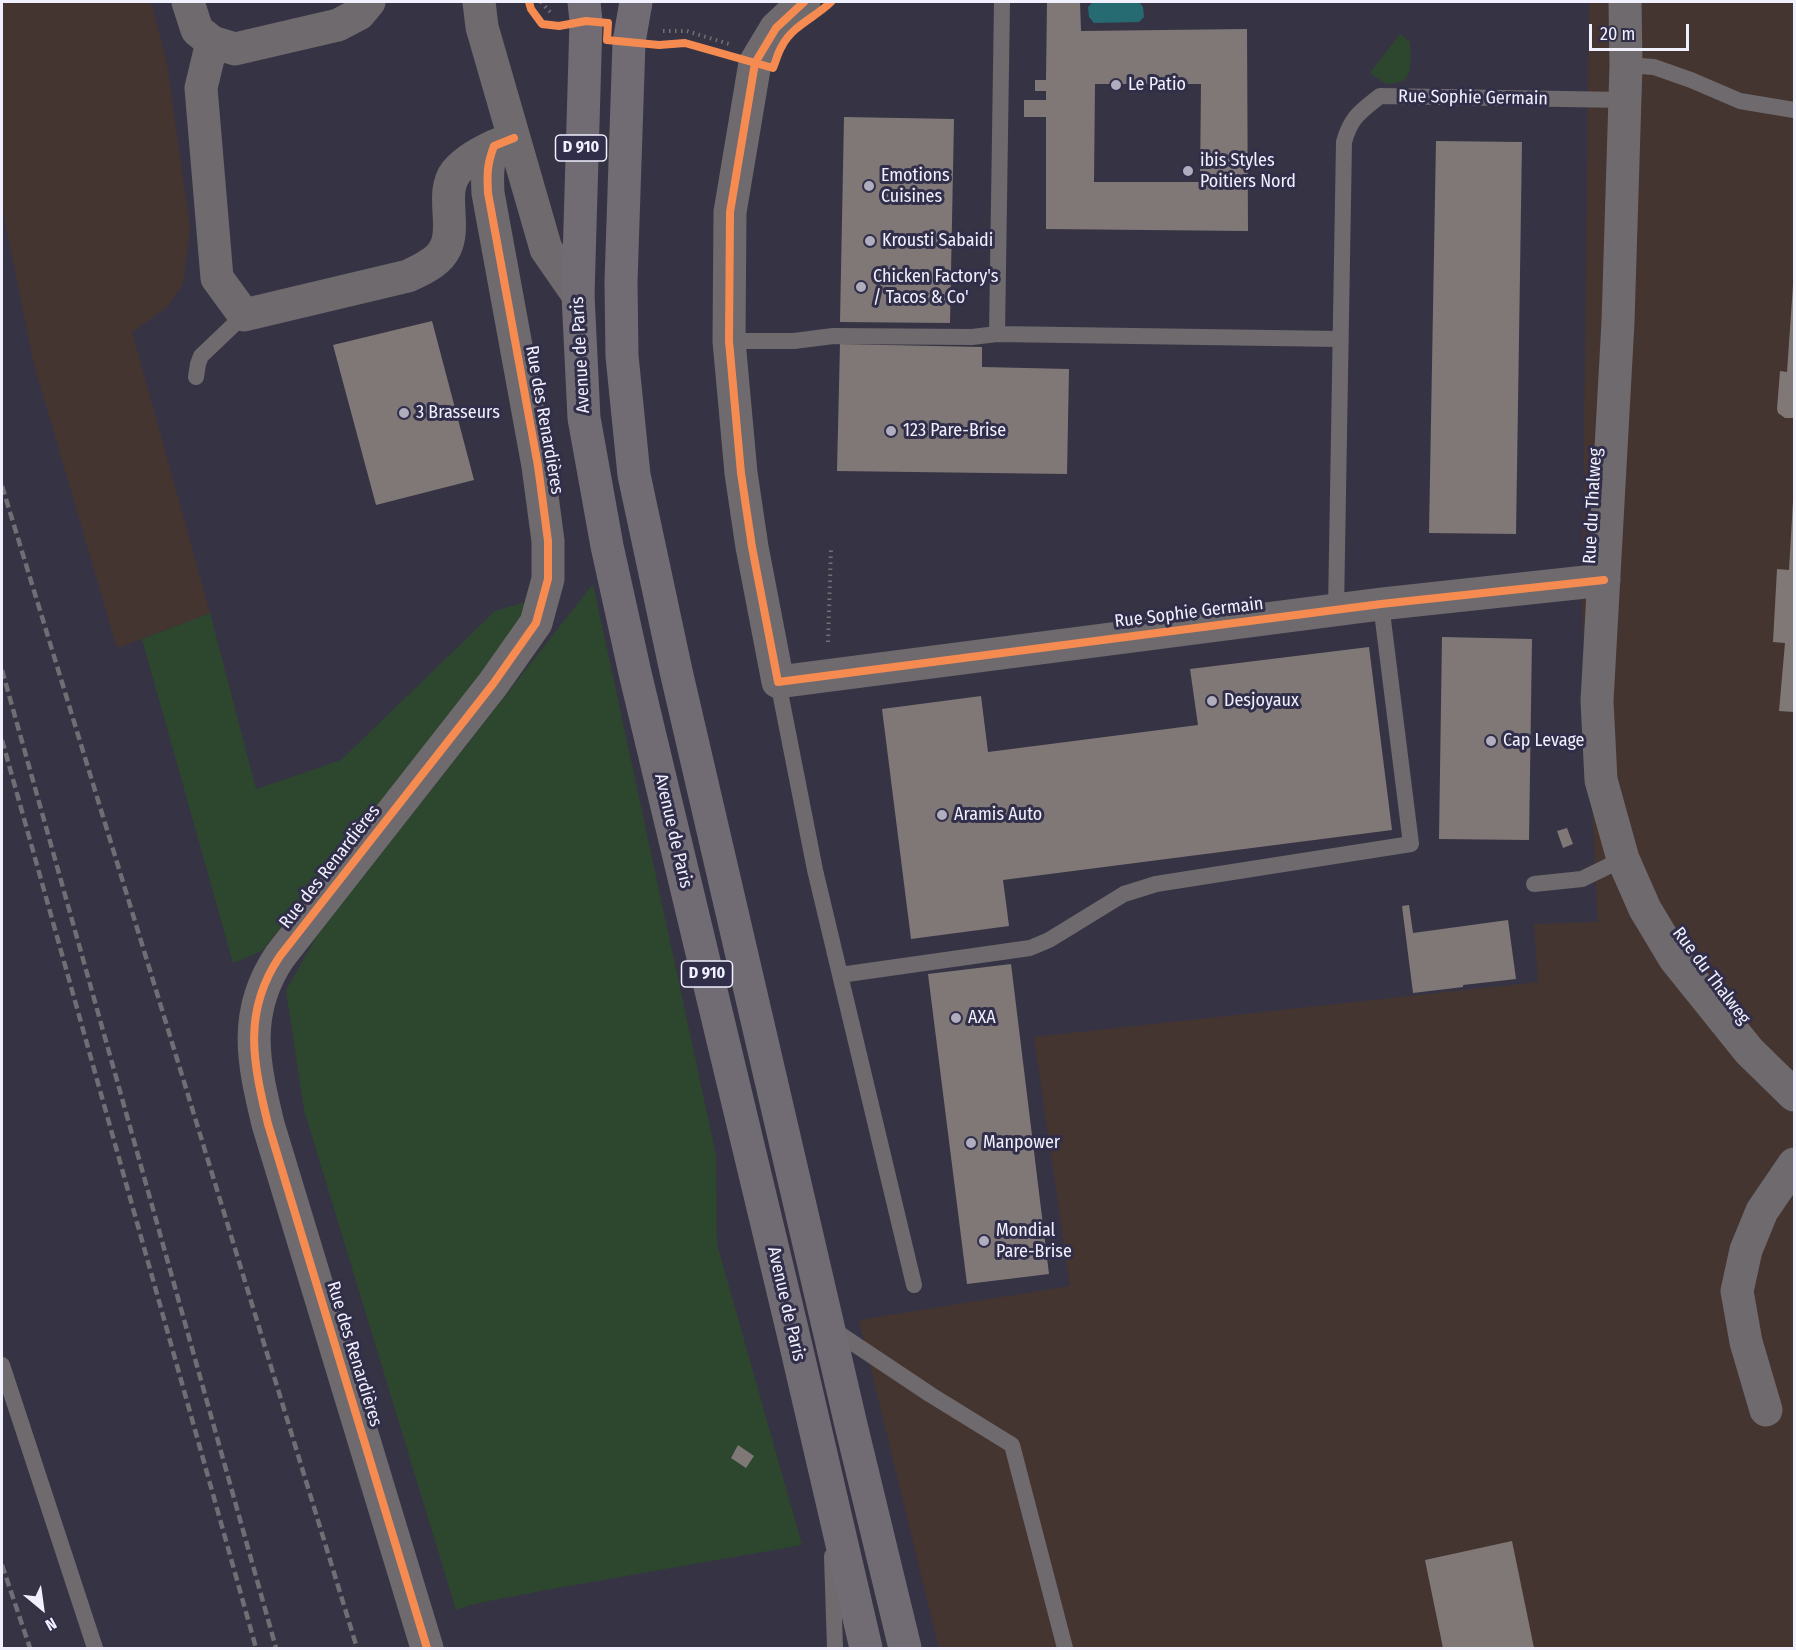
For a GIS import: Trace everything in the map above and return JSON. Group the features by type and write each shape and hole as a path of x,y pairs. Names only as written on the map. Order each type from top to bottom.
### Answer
{"main road":[{"name":"Avenue de Paris","path":"584,2 586,21 578,296 584,418 607,546 635,673 791,1322 866,1648"},
{"name":"Avenue de Paris","path":"636,2 630,42 621,282 622,356 633,475 678,683 905,1648"}],"street":[{"path":"188,2 197,30 212,42 235,49 338,25 359,14 369,2"},
{"name":"Rue des Renardières","path":"479,2 504,142 546,249 578,296"},
{"path":"778,682 752,547 741,473 729,341 729,212 755,63 776,28 804,2"},
{"name":"Rue du Thalweg","path":"1625,2 1626,65 1618,322 1597,701 1601,780 1623,859 1645,909 1675,959 1749,1051 1794,1095"},
{"path":"212,42 201,88 217,278 244,315 408,276 428,265 441,256 449,237 449,188 455,173 472,158 504,142"},
{"name":"Rue des Renardières","path":"427,1648 268,1124 254,1057 254,1025 268,974 280,956 493,684 536,623 548,579 548,540 538,466 488,193 488,162 504,142"},
{"name":"Rue Sophie Germain","path":"778,682 1381,603 1604,580"},
{"path":"1766,1410 1746,1342 1737,1291 1746,1250 1762,1211 1794,1164"}],"lane":[{"path":"997,334 1002,2"},
{"path":"1626,65 1654,67 1740,101 1794,110"},
{"name":"Rue Sophie Germain","path":"1335,610 1344,142 1348,128 1356,116 1380,96 1625,100"},
{"path":"196,377 201,356 244,315"},
{"path":"729,341 794,341 833,336 972,337 997,334 1340,339"},
{"path":"840,975 1030,948 1049,940 1124,894 1156,884 1411,844 1381,603"},
{"path":"778,682 815,870 914,1285"},
{"path":"1534,884 1582,879 1623,859"},
{"path":"829,1326 931,1395 1012,1445 1065,1648"},
{"path":"2,1365 95,1648"},
{"path":"830,1494 835,1648"}],"path":[{"path":"660,38 662,31 687,31 736,47"},
{"path":"827,675 831,548"}],"shaded area":[{"path":"2,2 151,2 167,64 190,228 183,284 167,307 132,332 210,613 117,648 34,364 2,206"},
{"path":"1093,2 1139,2 1143,7 1144,17 1139,22 1094,23 1089,17 1088,7"},
{"path":"1589,2 1794,2 1794,1648 939,1648 859,1320 1070,1286 1034,1037 1538,982 1534,924 1598,922 1582,608"},
{"path":"1400,34 1410,42 1410,69 1402,81 1386,84 1370,73"},
{"path":"593,584 716,1155 717,1244 802,1545 546,1590 474,1604 456,1610 304,1110 286,990 318,934"},
{"path":"530,601 514,636 262,951 233,963 142,639 210,613 256,789 341,760 495,611"}],"building":[{"path":"1047,2 1080,2 1081,31 1247,29 1248,231 1046,229 1046,117 1024,117 1024,100 1046,100 1046,91 1035,91 1035,80 1046,80","holes":["1095,84 1201,84 1200,182 1094,182"]},
{"path":"844,117 954,119 950,323 840,322"},
{"path":"1436,141 1522,142 1516,534 1429,533"},
{"path":"1793,285 1794,418 1785,418 1778,413 1777,409 1780,371 1787,372"},
{"name":"3 Brasseurs","path":"432,321 474,480 376,505 333,345"},
{"path":"840,344 982,347 982,367 1069,369 1067,474 837,471"},
{"path":"1793,501 1794,712 1779,711 1785,643 1773,642 1777,569 1789,570"},
{"path":"1442,637 1532,639 1529,840 1439,839"},
{"path":"1369,647 1392,830 1003,880 1009,926 911,939 882,709 981,696 988,752 1198,725 1190,669"},
{"path":"1567,828 1573,844 1563,848 1557,831"},
{"path":"1409,905 1413,933 1508,920 1516,979 1413,993 1402,906"},
{"path":"1011,964 1049,1274 967,1284 928,974"},
{"path":"738,1445 754,1456 746,1468 731,1458"},
{"path":"1512,1541 1534,1648 1443,1648 1425,1560"}],"railway":[{"path":"2,486 357,1648"},
{"path":"2,670 276,1648"},
{"path":"2,740 256,1648"},
{"path":"2,1565 30,1648"}],"cycle path":[{"path":"529,2 531,9 542,24 559,26 586,21 608,23 607,40 659,45 685,43 773,68 786,39 831,2"},
{"path":"804,2 776,28 755,63 730,212 729,341 741,473 752,547 778,682 1381,604 1604,580"},
{"path":"427,1648 268,1124 258,1079 254,1038 260,997 280,956 493,684 536,623 548,579 548,541 538,466 488,193 489,164 494,146 514,138"}],"place":[{"name":"Le Patio","path":"1116,85"},
{"name":"ibis Styles Poitiers Nord","path":"1188,171"},
{"name":"Emotions Cuisines","path":"869,186"},
{"name":"Krousti Sabaidi","path":"870,241"},
{"name":"Chicken Factory's / Tacos & Co'","path":"861,287"},
{"name":"3 Brasseurs","path":"404,413"},
{"name":"123 Pare-Brise","path":"891,431"},
{"name":"Desjoyaux","path":"1212,701"},
{"name":"Cap Levage","path":"1491,741"},
{"name":"Aramis Auto","path":"942,815"},
{"name":"AXA","path":"956,1018"},
{"name":"Manpower","path":"971,1143"},
{"name":"Mondial Pare-Brise","path":"984,1241"}]}
